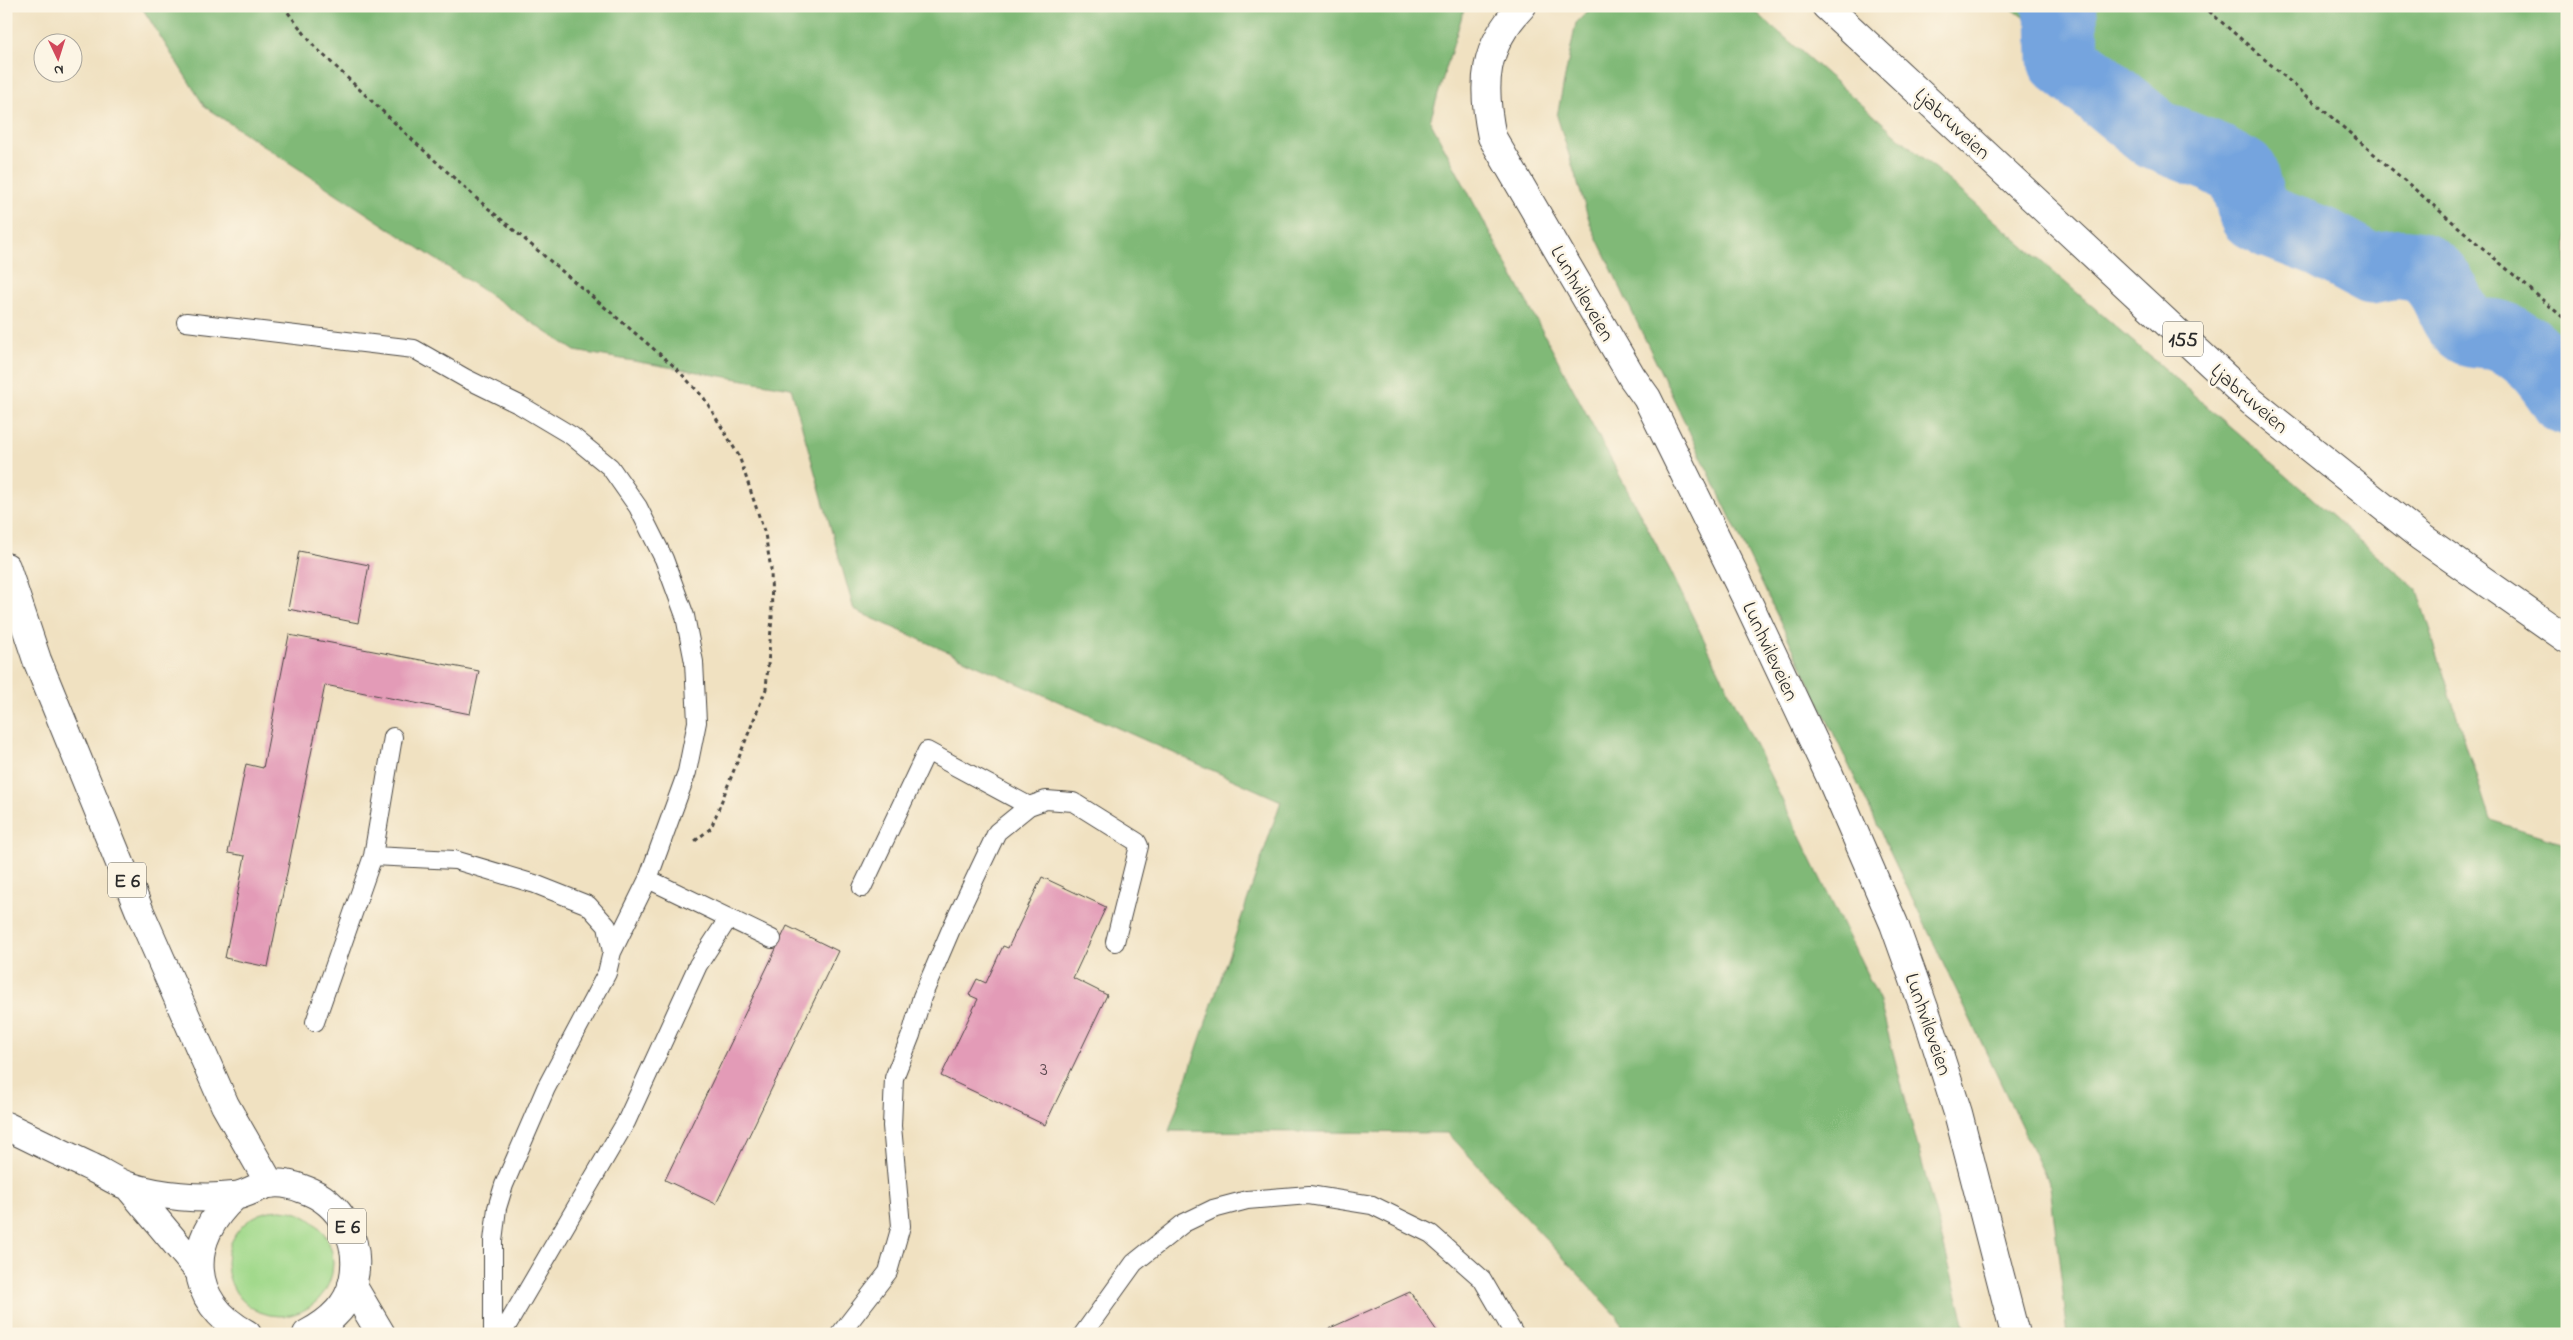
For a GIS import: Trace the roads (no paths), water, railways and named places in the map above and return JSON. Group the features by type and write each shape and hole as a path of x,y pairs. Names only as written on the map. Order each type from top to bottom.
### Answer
{"main road":[{"name":"Lunhvileveien","path":"1522,6 1506,23 1491,50 1485,93 1492,136 1632,377 1647,398 1746,598 1829,774 1894,924 1928,1019 1958,1113 2015,1334"},
{"name":"Ljabruveien","path":"1826,6 2251,401 2421,537 2567,639"},
{"name":"E 6","path":"6,567 37,660 140,912 225,1104 270,1184"},
{"name":"E 6","path":"6,1126 121,1182 166,1194 234,1196 270,1184 292,1185 313,1192 330,1204 345,1221 353,1242 356,1263 352,1285 341,1308 323,1326 306,1334"},
{"name":"E 6","path":"121,1182 200,1272"},
{"name":"E 6","path":"234,1196 218,1211 206,1229 200,1250 200,1272 205,1292 216,1310 231,1325 247,1334"},
{"path":"352,1285 381,1334"}],"lane":[{"path":"186,322 414,349 465,378 520,405 572,436 610,467 638,507 664,559 685,616 694,662 697,722 687,772 648,878 612,952 607,973 546,1088 504,1186 497,1208 492,1241 493,1334"},
{"path":"316,1022 373,856 393,737"},
{"path":"862,888 928,750 1030,806"},
{"path":"840,1334 888,1272 901,1226 892,1126 894,1078 911,1035 922,997 952,927 997,832 1030,806 1046,800 1073,802 1137,842 1139,846 1115,942"},
{"path":"373,856 455,860 535,884 588,904 607,926 612,952"},
{"path":"648,878 772,939"},
{"path":"502,1334 523,1302 626,1122 698,965 728,919"},
{"path":"1083,1334 1134,1263 1184,1222 1213,1209 1247,1200 1309,1195 1372,1205 1431,1234 1482,1279 1514,1334"}],"waterway":[{"path":"2057,6 2062,13 2063,60 2156,135 2215,158 2242,173 2254,214 2271,223 2321,242 2371,269 2408,265 2426,271 2441,287 2456,316 2464,326 2470,331 2496,335 2518,345 2546,371 2567,401"}]}
